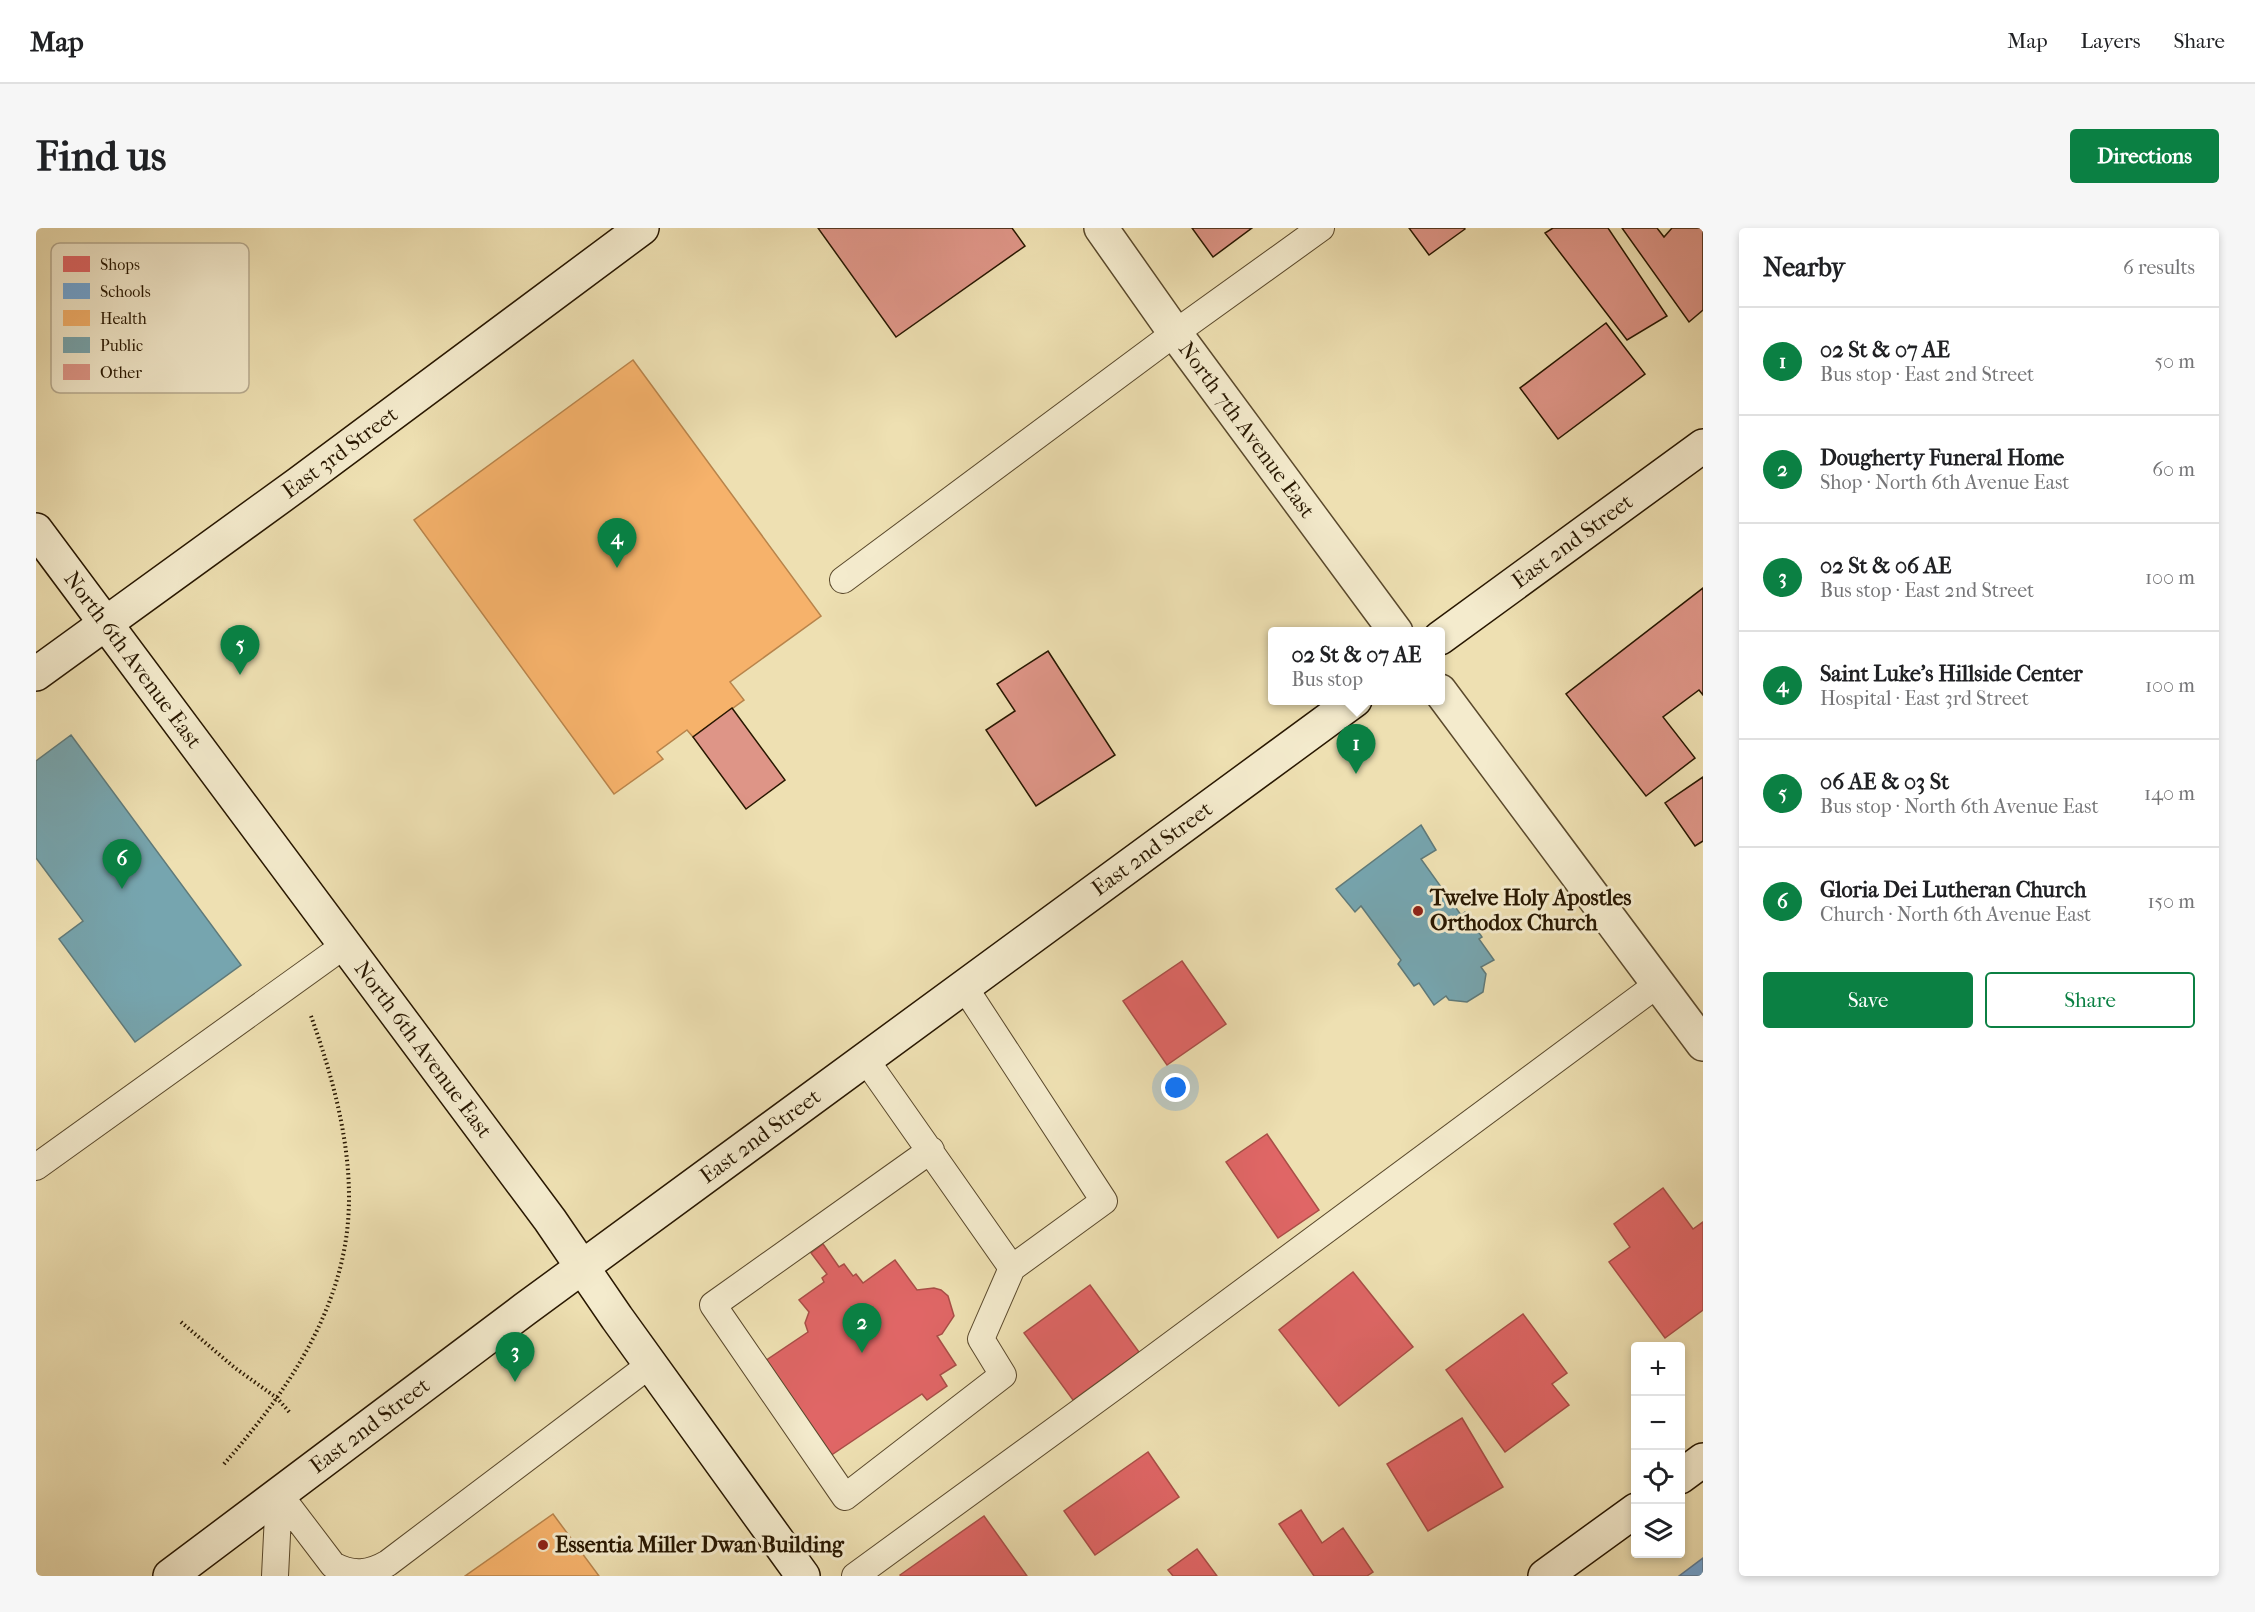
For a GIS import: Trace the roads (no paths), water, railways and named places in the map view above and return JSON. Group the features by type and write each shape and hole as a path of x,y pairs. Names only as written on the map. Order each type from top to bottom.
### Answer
{"street":[{"name":"East 3rd Street","path":"36,674 298,484 642,228"},
{"name":"North 7th Avenue East","path":"1101,228 1175,333 1392,627"},
{"name":"East 2nd Street","path":"1445,634 1703,446"},
{"name":"North 6th Avenue East","path":"36,530 550,1220 803,1576"},
{"path":"1445,698 1703,1044"},
{"name":"East 2nd Street","path":"170,1576 583,1267 1348,705"},
{"path":"1685,1473 1703,1460"},
{"path":"1545,1576 1631,1513"}],"lane":[{"path":"843,580 1175,333 1321,228"},
{"path":"36,1167 345,945"},
{"path":"855,1576 1658,984"},
{"path":"931,1150 713,1305 845,1497 1003,1376 981,1339 1012,1268 1104,1201 965,988"},
{"path":"866,1060 1012,1268"},
{"path":"279,1494 333,1565 342,1571 354,1574 377,1570 651,1364"},
{"path":"275,1576 279,1494"}],"place":[{"name":"Saint Luke's Hillside Center","path":"617,568"},
{"name":"06 AE & 03 St","path":"240,675"},
{"name":"02 St & 07 AE","path":"1356,774"},
{"name":"Gloria Dei Lutheran Church","path":"122,889"},
{"name":"Twelve Holy Apostles Orthodox Church","path":"1418,911"},
{"name":"Dougherty Funeral Home","path":"862,1353"},
{"name":"02 St & 06 AE","path":"515,1382"},
{"name":"Essentia Miller Dwan Building","path":"543,1545"}]}
